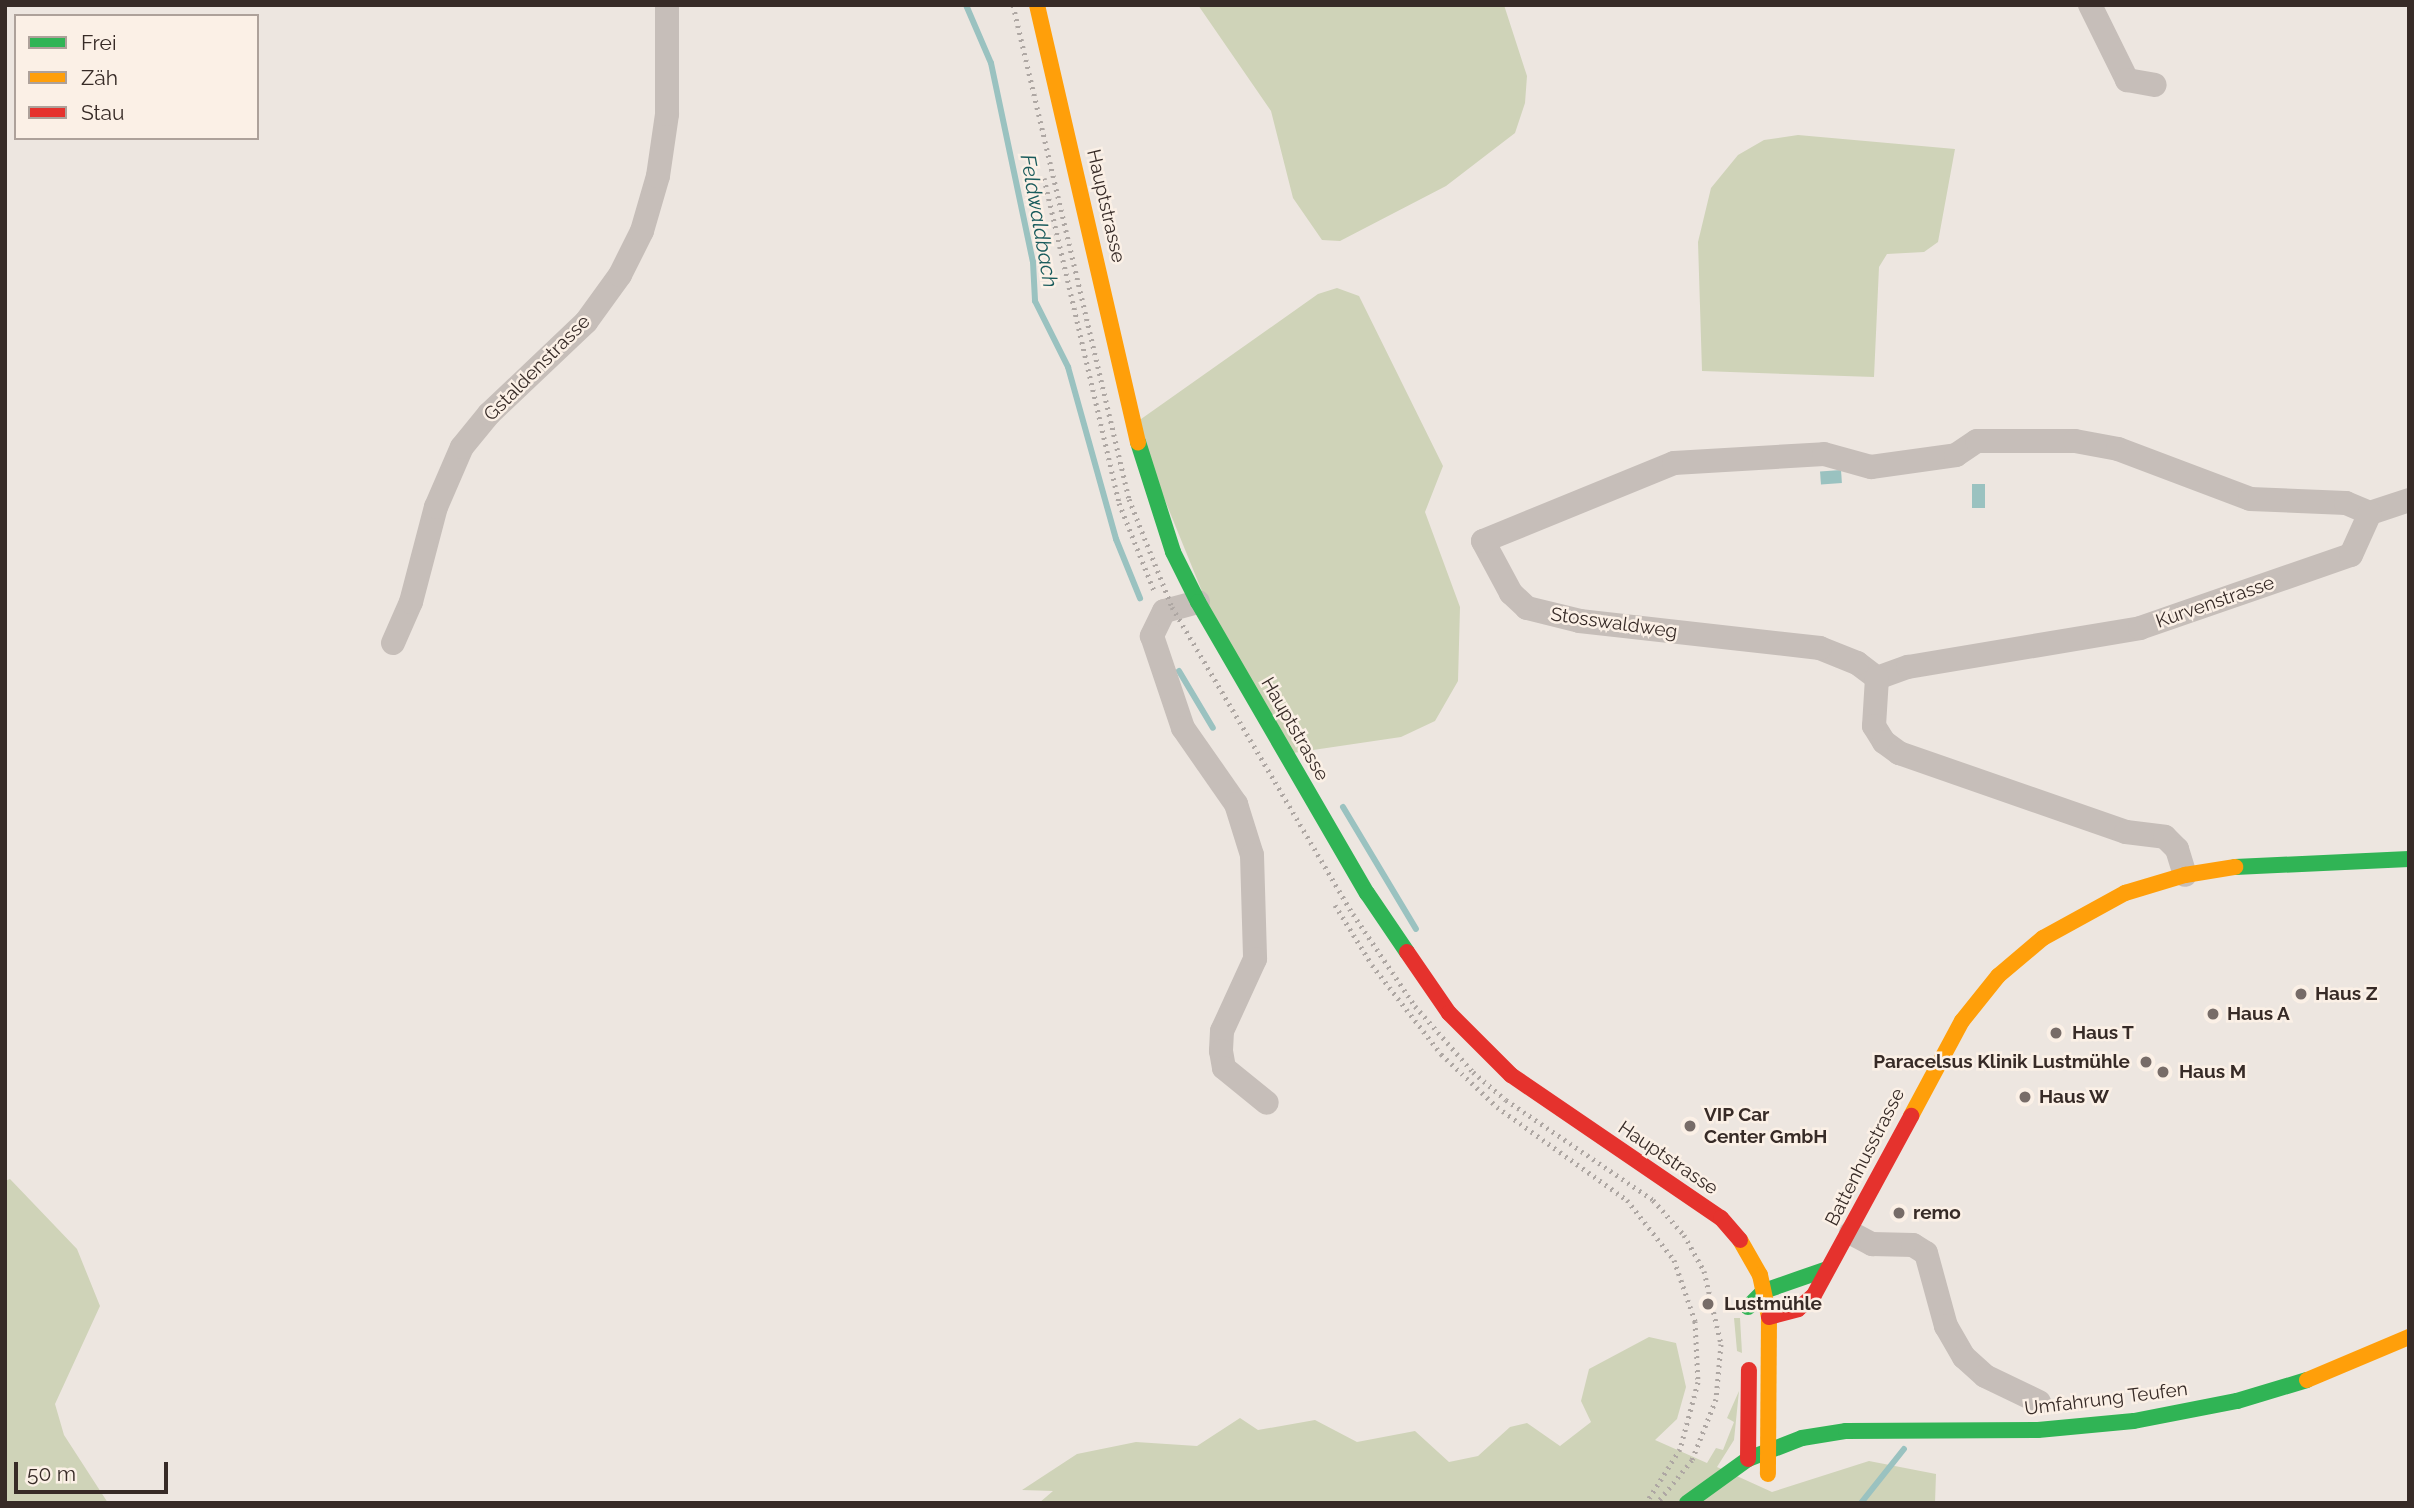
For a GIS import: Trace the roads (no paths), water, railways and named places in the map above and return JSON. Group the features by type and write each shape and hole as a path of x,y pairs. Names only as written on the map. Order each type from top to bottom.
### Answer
{"street":[{"name":"Gstaldenstrasse","path":"393,643 411,602 436,507 458,453 489,414 586,322 620,275 642,231 658,176 667,114 667,5"},
{"name":"Hauptstrasse","path":"1037,5 1144,470 1173,552 1198,602 1367,893 1449,1013 1511,1076 1731,1226 1754,1261 1769,1317 1768,1474"},
{"path":"2090,5 2127,80 2155,85"},
{"name":"Stosswaldweg","path":"1878,678 1857,663 1820,648 1553,617 1527,608 1511,593 1483,541 1674,463 1824,454 1871,467 1956,455 1977,441 2075,441 2118,449 2250,499 2346,503 2370,513"},
{"path":"2370,513 2409,500"},
{"name":"Kurvenstrasse","path":"1878,678 1908,667 2140,628 2351,555 2370,513"},
{"path":"1198,602 1164,611 1152,636 1183,728 1236,804 1252,855 1255,959 1222,1031 1221,1052 1224,1068 1267,1103"},
{"path":"1878,678 1874,726 1884,742 1899,753 2126,832 2165,837 2177,849 2185,875"},
{"name":"Battenhusstrasse","path":"1769,1317 1787,1314 1806,1304 1851,1233 1949,1041 1998,976 2043,939 2092,909 2185,875 2262,863 2409,859"},
{"path":"1698,1205 1735,1267"},
{"path":"1851,1233 1872,1244 1906,1244 1926,1253 1946,1326 1964,1357 1985,1376 2039,1402"},
{"path":"1748,1307 1764,1291 1827,1269"},
{"path":"1742,1286 1748,1307 1749,1326"},
{"path":"1748,1307 1769,1317"},
{"name":"Umfahrung Teufen","path":"1686,1503 1748,1459 1770,1448 1826,1433 2038,1430 2188,1412 2304,1381 2409,1337"},
{"path":"1749,1347 1745,1433 1748,1459 1768,1474"},
{"name":"Umfahrung Teufen","path":"1842,1450 1880,1434"},
{"path":"1749,1485 1790,1466"}],"water":[{"path":"1841,470 1842,483 1821,484 1820,471"},
{"path":"1972,484 1985,484 1985,508 1972,508"}],"waterway":[{"name":"Feldwaldbach","path":"966,5 991,63 1033,262 1035,301 1068,367 1116,539 1140,598"},
{"name":"Feldwaldbach","path":"1179,671 1213,728"},
{"name":"Feldwaldbach","path":"1343,807 1416,929"},
{"name":"Feldwaldbach","path":"1861,1503 1904,1449"}],"railway":[{"path":"1013,5 1129,499 1172,607 1353,914 1415,1006 1473,1072 1506,1100 1653,1200 1684,1235 1704,1271 1721,1344 1716,1399 1692,1460 1657,1503"},
{"path":"1044,178 1119,503 1155,593"},
{"path":"1335,905 1372,965 1441,1054 1497,1107 1627,1200 1674,1260 1695,1321 1698,1382 1680,1449 1646,1503"}],"place":[{"name":"Haus Z","path":"2301,994"},
{"name":"Haus A","path":"2213,1014"},
{"name":"Haus T","path":"2056,1033"},
{"name":"Paracelsus Klinik Lustmühle","path":"2146,1062"},
{"name":"Haus M","path":"2163,1072"},
{"name":"Haus W","path":"2025,1097"},
{"name":"VIP Car Center GmbH","path":"1690,1126"},
{"name":"remo","path":"1899,1213"},
{"name":"Lustmühle","path":"1708,1304"}]}
